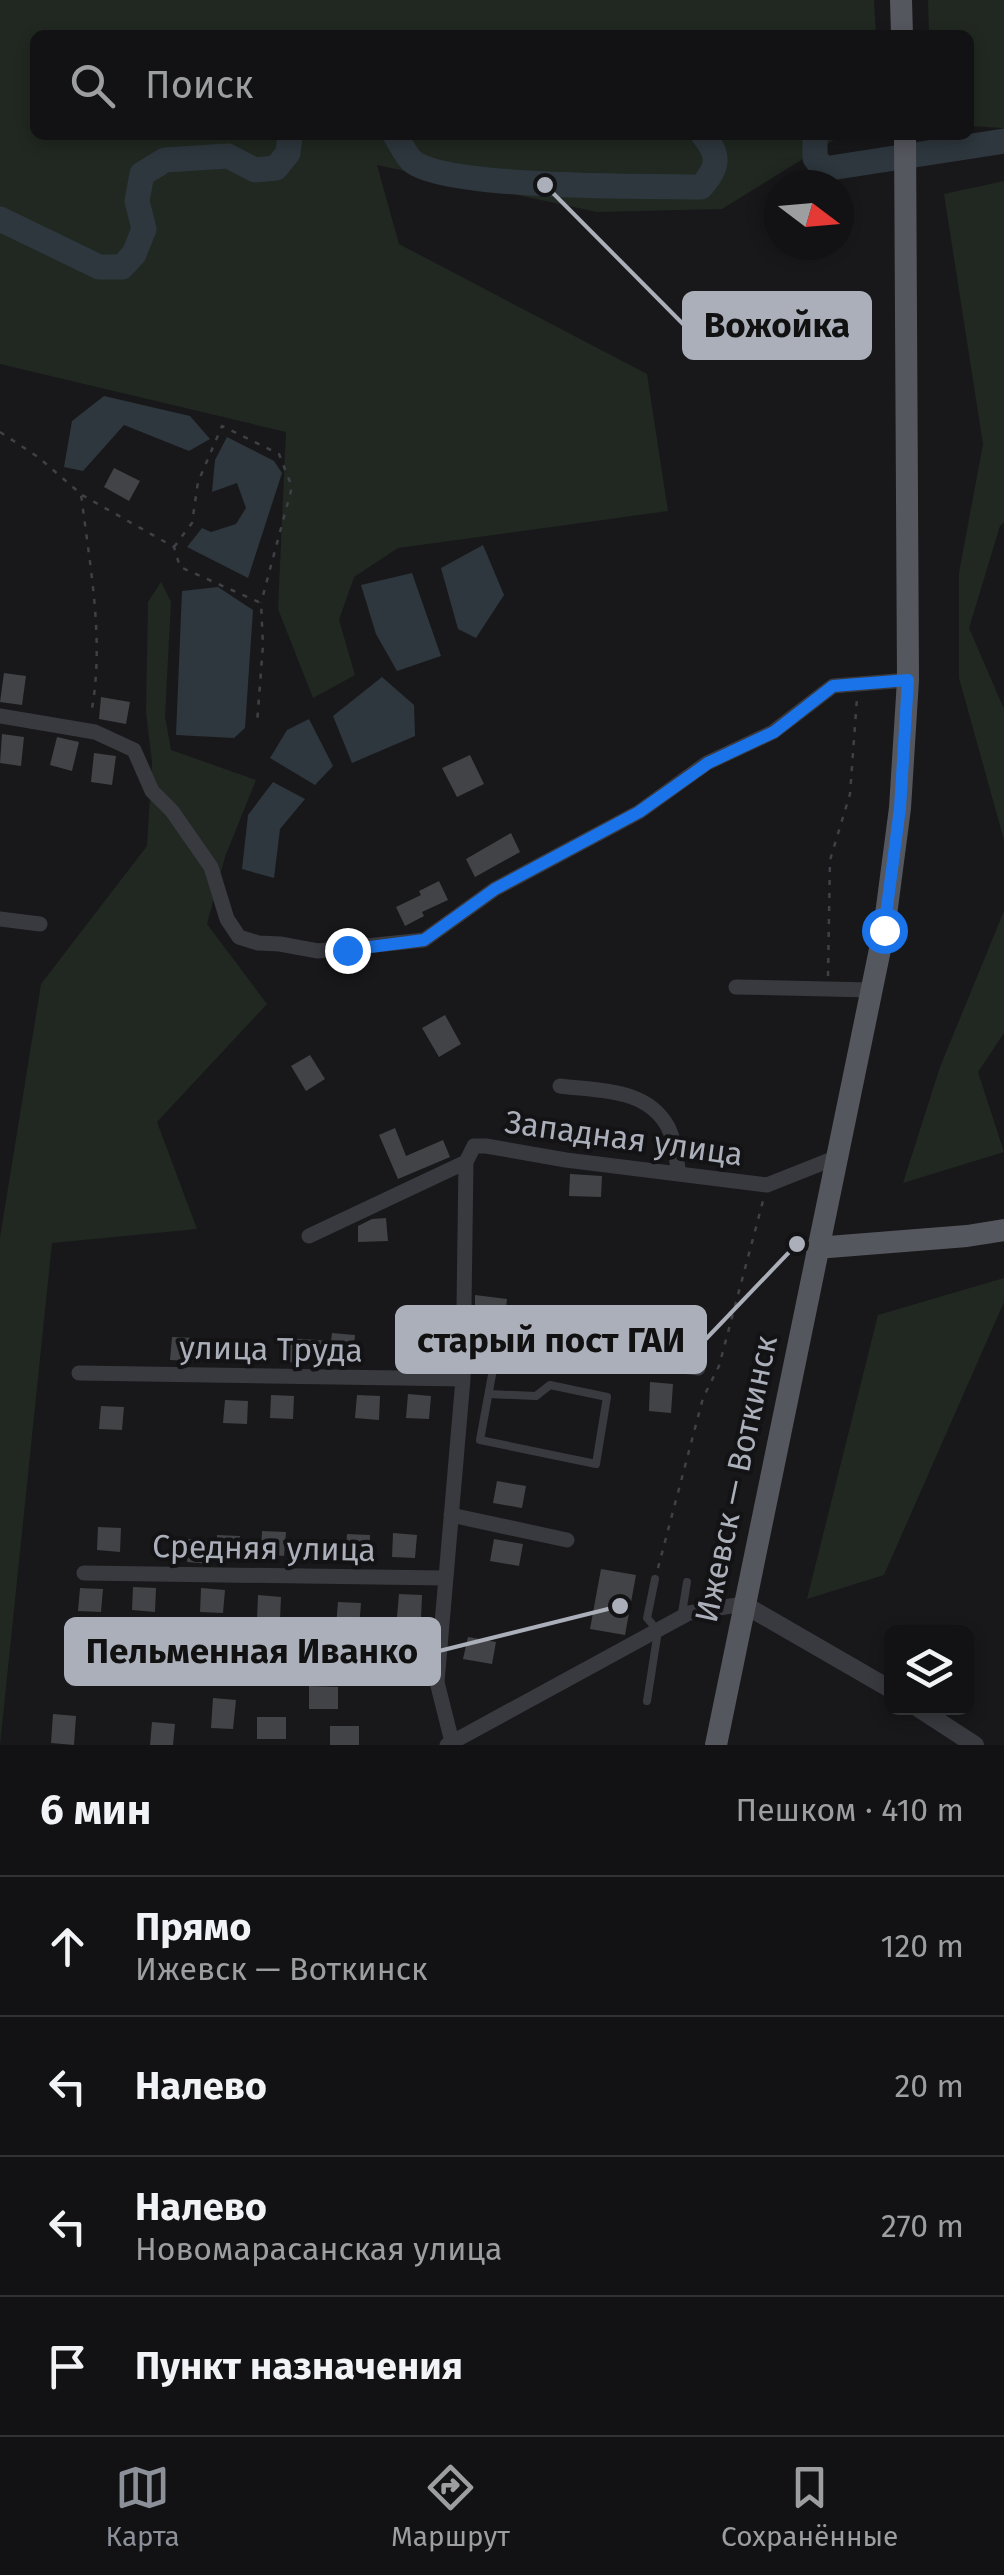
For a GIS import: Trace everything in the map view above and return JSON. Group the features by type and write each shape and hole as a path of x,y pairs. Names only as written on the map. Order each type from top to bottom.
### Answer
{"main road":[{"path":"901,0 902,30"},
{"name":"Ижевск — Воткинск","path":"716,1745 884,930 900,808 908,680 905,140"},
{"path":"816,1248 1004,1230"}],"street":[{"path":"0,716 87,731 134,750 152,791 172,811 210,867 227,918 238,937 318,952 424,940 495,889 639,812 708,763 774,732 833,686 908,680"},
{"path":"0,919 40,924"},
{"path":"736,987 871,990"},
{"path":"560,1086 619,1093 652,1103 669,1129 679,1174"},
{"name":"Западная улица","path":"466,1162 474,1146 767,1185"},
{"path":"767,1185 834,1158"},
{"path":"309,1236 466,1162 463,1380 436,1682 450,1744 689,1613 743,1604 884,1685"},
{"path":"462,1337 698,1368"},
{"name":"улица Труда","path":"80,1373 463,1380"},
{"path":"451,1515 567,1540"},
{"name":"Средняя улица","path":"84,1573 443,1578"},
{"path":"929,1715 975,1745"}],"lane":[{"path":"489,1394 536,1396 550,1384 607,1397 596,1464 480,1440 498,1342"},
{"path":"647,1701 658,1630 648,1618 655,1579"},
{"path":"681,1618 687,1582"}],"path":[{"path":"174,546 192,523 198,482 222,426 279,454 292,488 261,603 263,645 257,724"},
{"path":"0,432 38,456 81,494 174,546 180,567 261,603"},
{"path":"81,494 94,592 98,677 87,731"},
{"path":"828,988 830,860 850,794 858,682"},
{"path":"655,1579 703,1398 718,1366 767,1185"}],"shaded area":[{"path":"0,0 874,0 876,30 30,30 30,140 834,140 785,170 764,170 764,183 722,209 597,212 377,165 399,244 647,374 668,511 398,548 354,577 339,620 355,675 313,698 278,609 286,432 0,364"},
{"path":"928,0 1004,0 1004,128 974,126 974,30 929,30"},
{"path":"1004,181 1004,522 969,628 1004,709 1004,840 959,678 959,573 983,444 944,194"},
{"path":"104,396 190,416 210,439 189,451 124,425 83,471 64,467 72,421"},
{"path":"227,437 274,461 282,473 248,578 187,547 202,528 211,532 236,524 246,508 237,483 212,492 215,460"},
{"path":"483,545 504,595 476,638 458,629 441,568"},
{"path":"412,573 441,656 397,671 376,634 361,585"},
{"path":"161,582 171,602 165,716 171,750 256,780 225,857 207,924 267,1004 157,1122 197,1229 52,1243 0,1745 0,1238 41,984 147,846 152,763 146,712 148,602"},
{"path":"218,587 253,610 245,728 234,738 176,735 182,591"},
{"path":"382,677 414,705 415,736 352,763 333,716"},
{"path":"309,719 333,766 315,785 270,758 287,730"},
{"path":"273,782 305,799 280,829 274,878 242,869 248,815"},
{"path":"1004,911 1004,1033 978,1072 1004,1152 903,1183 940,1067"},
{"path":"1004,1278 1004,1302 884,1575 807,1599 878,1315"}],"building":[{"path":"114,468 140,481 129,501 104,487"},
{"path":"4,673 26,676 22,705 0,702"},
{"path":"101,697 130,702 126,724 99,719"},
{"path":"2,734 24,737 21,766 0,763"},
{"path":"57,737 79,742 72,771 50,765"},
{"path":"94,753 116,756 112,785 91,782"},
{"path":"470,755 484,784 457,797 442,768"},
{"path":"511,833 520,852 475,877 466,859"},
{"path":"439,881 448,900 422,912 424,916 405,926 396,907"},
{"path":"445,1015 461,1044 439,1057 422,1028"},
{"path":"310,1055 325,1079 306,1091 291,1066"},
{"path":"395,1128 406,1156 443,1140 450,1157 398,1179 379,1135"},
{"path":"570,1174 602,1176 601,1197 569,1196"},
{"path":"386,1218 388,1241 358,1242 358,1226"},
{"path":"475,1295 507,1299 505,1317 475,1314"},
{"path":"332,1333 355,1335 353,1358 309,1355 309,1363 286,1362 287,1338 331,1341"},
{"path":"172,1337 195,1338 193,1361 170,1360"},
{"path":"650,1382 673,1384 671,1413 649,1411"},
{"path":"408,1394 431,1396 429,1419 406,1418"},
{"path":"271,1395 294,1396 293,1419 270,1418"},
{"path":"357,1395 380,1396 379,1420 355,1418"},
{"path":"225,1400 248,1401 247,1424 223,1423"},
{"path":"101,1406 124,1407 122,1430 99,1429"},
{"path":"497,1481 526,1486 522,1508 493,1503"},
{"path":"98,1527 121,1528 120,1552 97,1550"},
{"path":"262,1531 286,1532 284,1556 261,1554"},
{"path":"393,1533 417,1535 415,1558 392,1557"},
{"path":"347,1534 370,1535 369,1558 345,1557"},
{"path":"217,1535 240,1536 239,1560 210,1558 210,1564 187,1562 188,1539 217,1541"},
{"path":"494,1539 523,1544 519,1566 490,1561"},
{"path":"601,1569 636,1575 625,1635 590,1629"},
{"path":"133,1587 156,1588 155,1612 132,1610"},
{"path":"80,1588 103,1589 101,1612 78,1611"},
{"path":"201,1588 225,1590 223,1613 200,1612"},
{"path":"399,1594 422,1595 421,1619 397,1617"},
{"path":"258,1595 281,1597 280,1620 257,1619"},
{"path":"338,1602 361,1603 359,1627 336,1626"},
{"path":"468,1637 496,1642 492,1664 463,1659"},
{"path":"309,1686 338,1687 338,1709 309,1709"},
{"path":"213,1698 236,1700 233,1729 211,1728"},
{"path":"53,1714 76,1716 74,1745 51,1743"},
{"path":"257,1717 286,1717 286,1739 257,1739"},
{"path":"152,1722 175,1724 173,1745 150,1745"},
{"path":"330,1726 359,1726 359,1745 330,1745"}],"waterway":[{"path":"0,219 99,267 122,267 134,254 144,229 137,201 142,174 165,160 228,156 255,170 276,168 288,153 289,140"},
{"path":"398,140 412,161 463,177 549,184 701,187 715,161 706,140"},
{"path":"815,140 815,158 824,169 1004,141"}],"place":[{"name":"Вожойка","path":"545,185"},
{"name":"старый пост ГАИ","path":"797,1244"},
{"name":"Пельменная Иванко","path":"620,1606"}],"route":[{"path":"347,950 424,940 495,889 639,812 708,763 774,732 833,686 908,680 900,808 884,930"}]}
